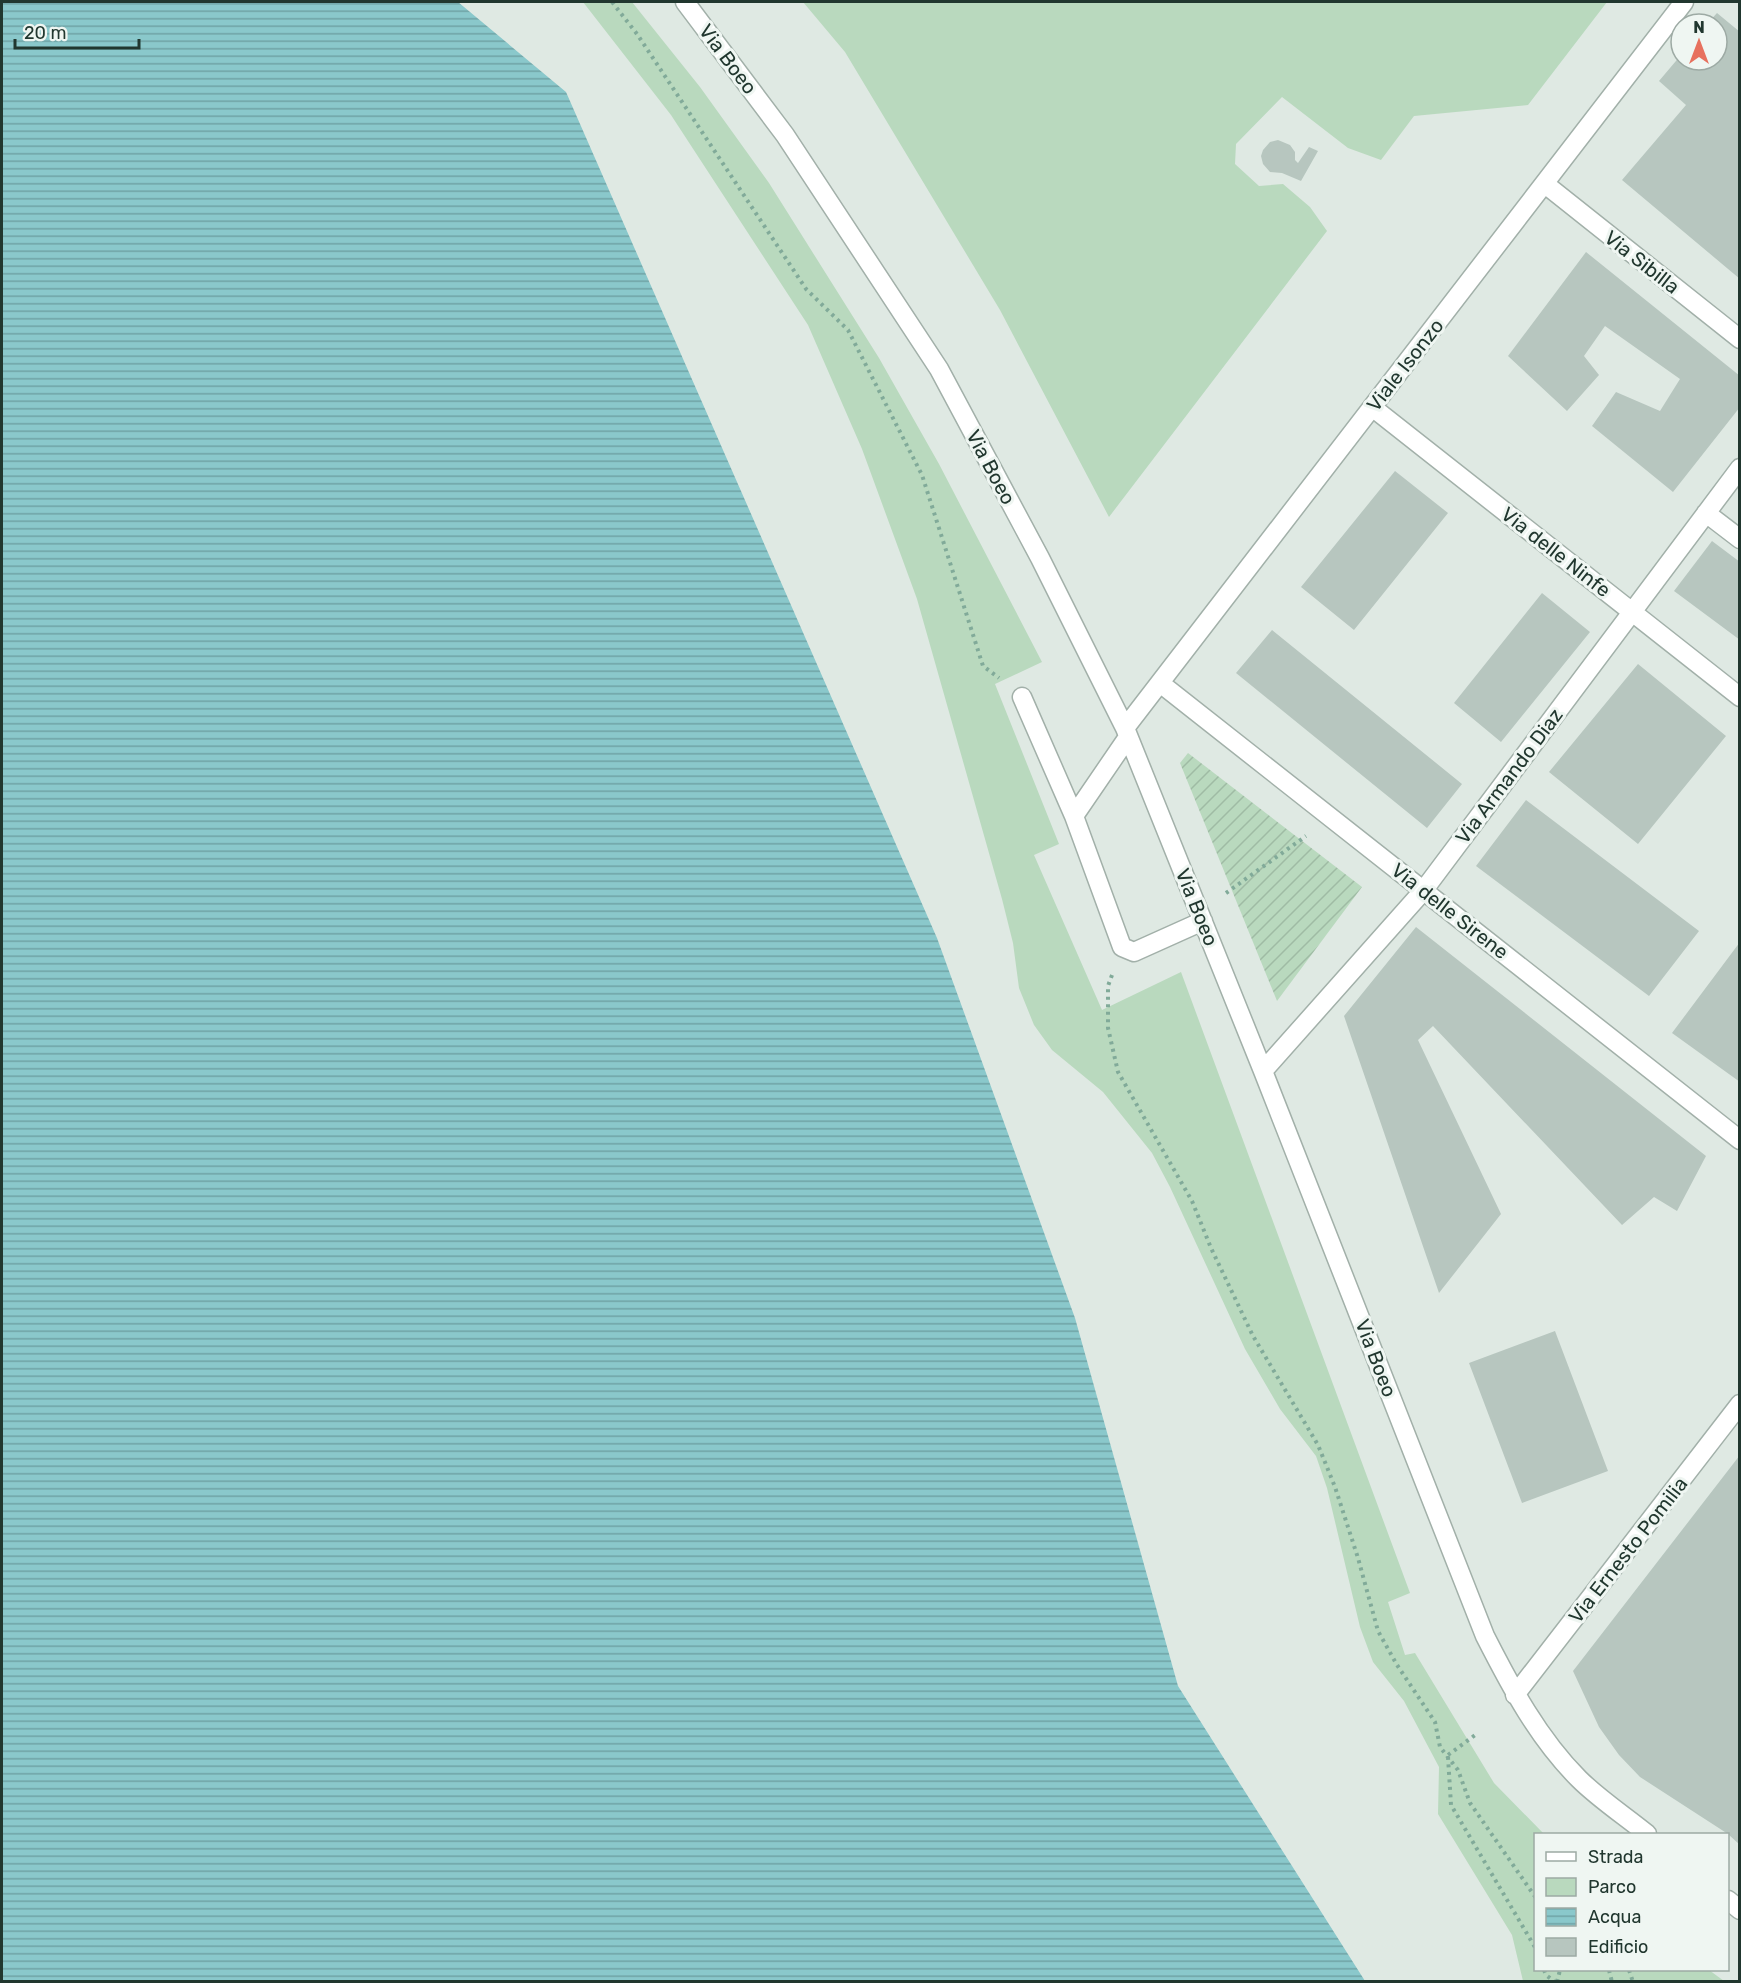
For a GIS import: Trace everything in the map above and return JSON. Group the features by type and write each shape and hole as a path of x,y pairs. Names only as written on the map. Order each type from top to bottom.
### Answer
{"street":[{"name":"Via Boeo","path":"685,2 785,135 939,369 1040,558 1126,733 1263,1071 1485,1636 1515,1695 1539,1730 1579,1779 1646,1833"},
{"name":"Viale Isonzo","path":"1074,816 1160,683 1684,2"},
{"name":"Via Sibilla","path":"1545,184 1740,339"},
{"name":"Via delle Ninfe","path":"1372,407 1740,697"},
{"name":"Via Armando Diaz","path":"1263,1071 1423,891 1740,468"},
{"path":"1706,513 1740,539"},
{"name":"Via delle Sirene","path":"1160,683 1740,1140"},
{"path":"1022,697 1074,816 1122,947 1134,952 1203,921"},
{"name":"Via Ernesto Pomilia","path":"1515,1695 1740,1404"}],"path":[{"path":"612,2 637,33 806,289 848,330 922,475 983,666 1022,697"},
{"path":"1226,893 1308,835"},
{"path":"1122,947 1108,986 1108,1028 1118,1072 1192,1201 1211,1248 1253,1336 1318,1445 1335,1487 1378,1630 1396,1665 1436,1722 1440,1747 1458,1770 1470,1803 1534,1895"},
{"path":"1448,1755 1478,1733"},
{"path":"1448,1755 1451,1805 1534,1946"},
{"path":"1544,1971 1546,1975 1556,1982"}],"green space":[{"path":"583,2 632,2 700,87 769,183 879,358 939,464 1042,662 995,684 1059,844 1034,855 1102,1010 1181,972 1410,1593 1388,1602 1405,1655 1415,1653 1494,1783 1543,1833 1534,1833 1534,1971 1710,1971 1724,1981 1523,1981 1512,1935 1438,1814 1439,1767 1404,1701 1373,1662 1360,1627 1327,1488 1316,1456 1280,1409 1245,1349 1152,1153 1103,1092 1052,1050 1034,1025 1019,988 1013,943 1002,899 917,599 862,449 808,325 671,115"},
{"path":"803,2 1607,2 1528,105 1414,116 1381,160 1348,148 1282,97 1236,144 1235,164 1259,186 1283,184 1310,207 1327,231 1109,517 1000,310 845,52"},
{"path":"1188,753 1362,887 1277,1001 1180,763"}],"water":[{"path":"2,2 458,2 566,92 937,938 1075,1318 1178,1686 1365,1981 2,1981"}],"building":[{"path":"1729,23 1740,32 1740,279 1622,180 1686,105 1659,81 1669,69 1669,72 1729,72"},
{"path":"1278,140 1290,145 1298,163 1309,147 1318,151 1301,181 1282,173 1270,172 1263,164 1261,156 1263,150 1270,142"},
{"path":"1586,252 1740,376 1740,407 1673,492 1592,426 1616,392 1660,411 1680,379 1605,326 1584,356 1599,375 1567,411 1508,356"},
{"path":"1395,471 1448,513 1354,630 1301,587"},
{"path":"1712,541 1740,562 1740,640 1674,591"},
{"path":"1542,593 1590,632 1501,742 1454,703"},
{"path":"1272,630 1462,784 1427,828 1236,673"},
{"path":"1638,664 1726,736 1638,844 1549,772"},
{"path":"1526,800 1699,931 1649,996 1476,866"},
{"path":"1416,927 1706,1156 1677,1211 1654,1197 1622,1225 1433,1026 1418,1040 1501,1214 1439,1293 1344,1016"},
{"path":"1740,942 1740,1082 1672,1033"},
{"path":"1555,1331 1608,1471 1522,1503 1469,1363"},
{"path":"1740,1455 1740,1845 1729,1833 1640,1777 1619,1755 1599,1727 1573,1671"}]}
